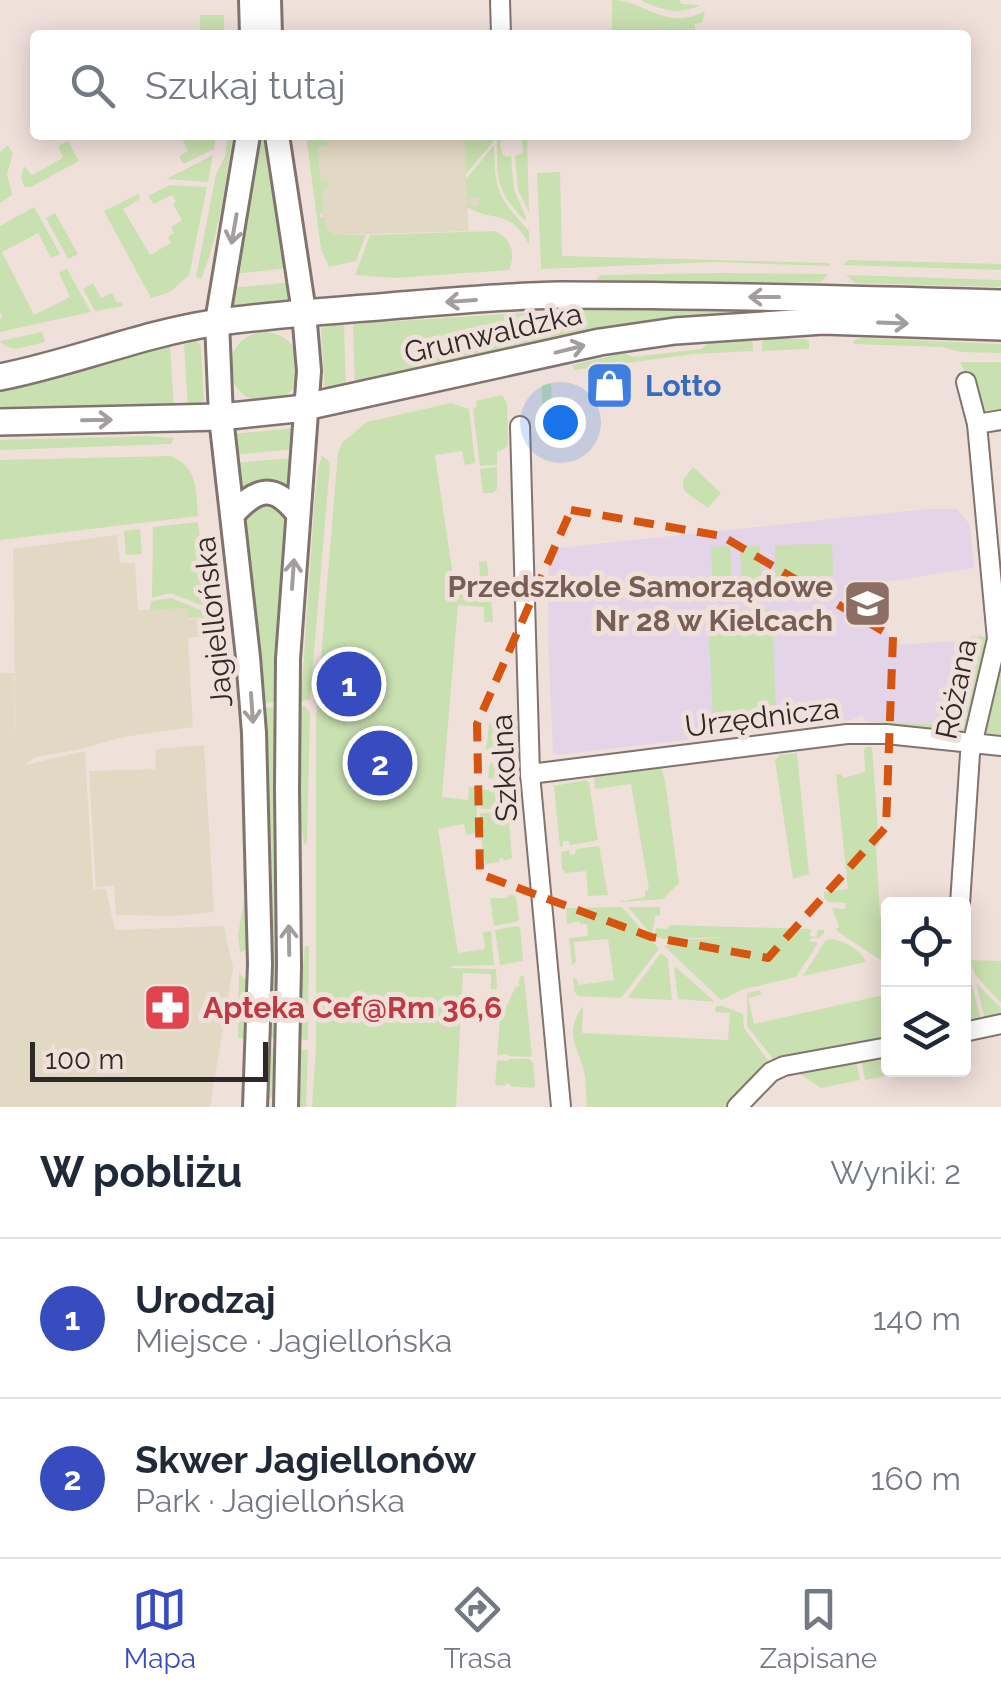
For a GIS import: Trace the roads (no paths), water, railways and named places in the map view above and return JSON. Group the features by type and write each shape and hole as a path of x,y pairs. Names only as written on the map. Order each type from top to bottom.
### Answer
{"main road":[{"name":"Grunwaldzka","path":"0,377 181,328 304,312 558,295 1001,303"},
{"name":"Grunwaldzka","path":"0,422 221,417 307,407 648,334 823,321 1001,327"}],"street":[{"path":"251,0 252,30"},
{"path":"269,0 270,30"},
{"path":"500,0 501,30"},
{"name":"Jagiellońska","path":"247,140 217,322 221,417 248,657 254,751 260,964 255,1107"},
{"path":"278,140 304,312 308,371 287,689 290,965 286,1107"},
{"name":"Różana","path":"961,897 972,744 998,643 978,424 966,382"},
{"path":"978,424 1001,420"},
{"name":"Szkolna","path":"520,426 530,774 561,1107"},
{"path":"232,514 247,498 260,492 275,492 298,514"},
{"name":"Urzędnicza","path":"530,774 847,734 886,734 1001,746"},
{"path":"971,1030 1001,1024"},
{"path":"737,1107 771,1072 784,1066 881,1047"}],"place":[{"name":"Lotto","path":"610,385"},
{"name":"Przedszkole Samorządowe Nr 28 w Kielcach","path":"868,603"},
{"name":"Urodzaj","path":"349,684"},
{"name":"Skwer Jagiellonów","path":"380,763"},
{"name":"Apteka Cef@Rm 36,6","path":"168,1007"}]}
